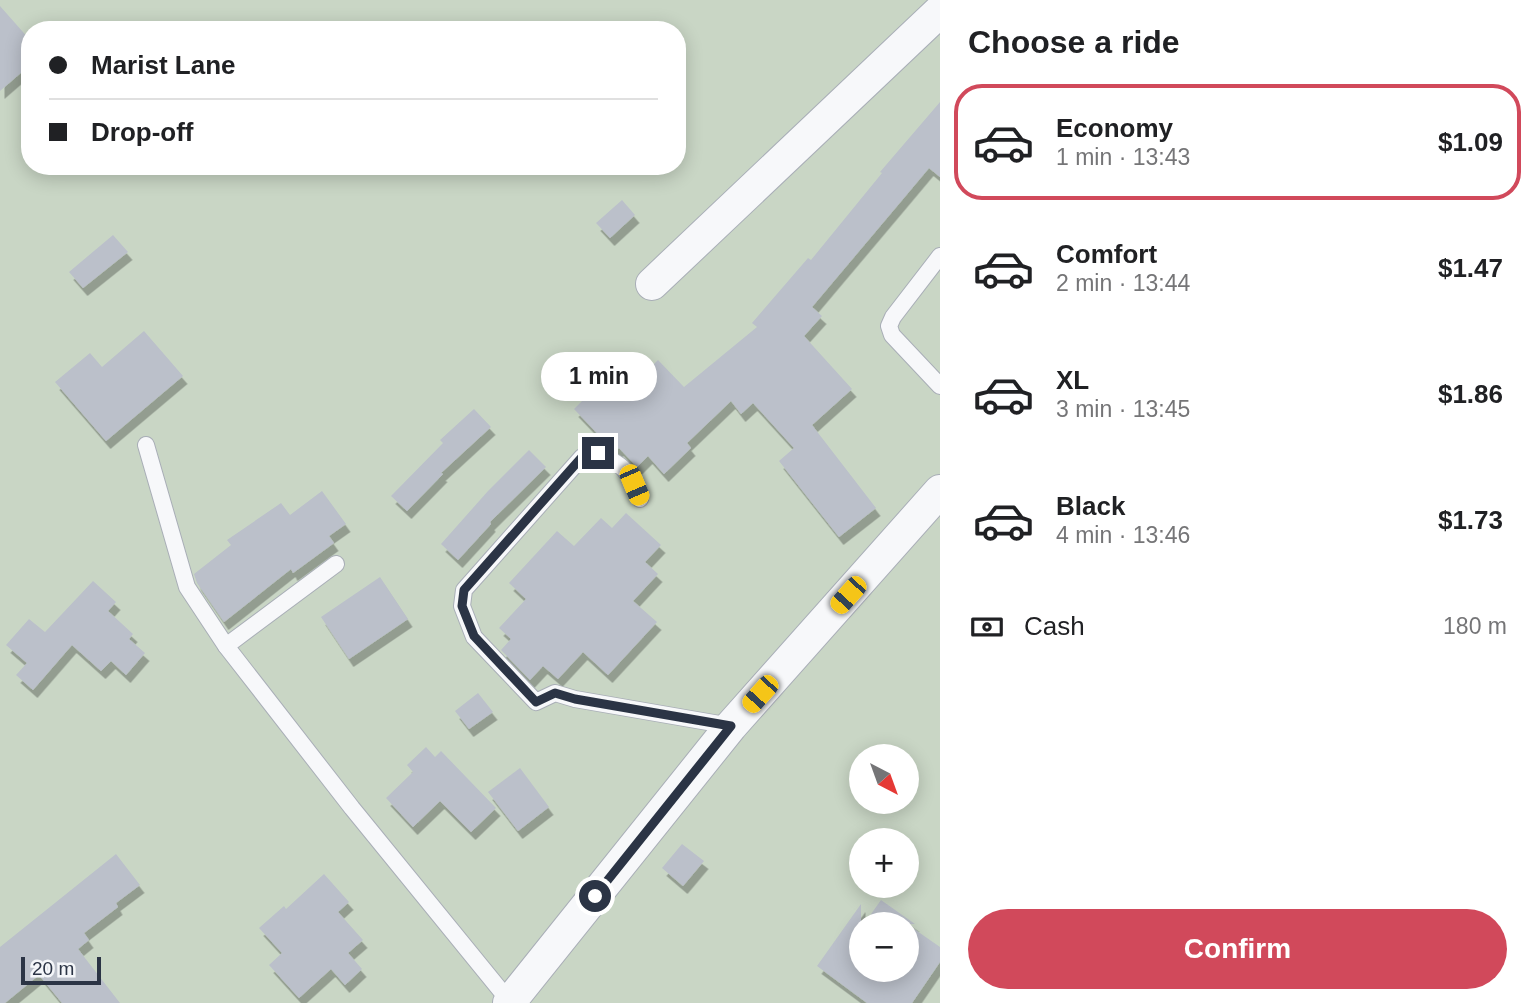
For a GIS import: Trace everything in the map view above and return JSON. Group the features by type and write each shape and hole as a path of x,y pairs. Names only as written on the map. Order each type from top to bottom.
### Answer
{"street":[{"path":"652,284 940,11"},
{"path":"510,1003 731,726 940,491"}],"lane":[{"path":"937,378 892,335 889,326 940,256"},
{"path":"145,445 187,587 226,646 352,808 510,1003"},
{"path":"640,499 628,471 598,453 582,457 464,590 462,606 474,636 536,702 555,693 575,699 731,726"},
{"path":"226,646 336,564"}],"green space":[{"path":"0,0 940,0 940,1003 0,1003"}],"building":[{"path":"0,6 21,30 21,73 0,91"},
{"path":"940,102 940,177 929,168 812,307 822,316 804,336 852,389 812,425 876,508 839,537 779,461 794,448 753,403 741,414 731,401 687,443 691,448 664,474 648,456 637,467 619,448 616,451 611,448 574,409 587,396 581,390 599,373 604,378 618,365 635,383 658,360 684,387 757,327 752,323 808,258 811,260 882,173 880,172"},
{"path":"622,200 635,215 610,238 596,223"},
{"path":"113,235 128,252 83,288 69,272"},
{"path":"144,331 183,376 106,441 55,382 90,353 102,367"},
{"path":"474,409 491,427 441,473 443,474 407,511 391,496 443,443 440,440"},
{"path":"529,450 546,467 490,522 458,560 441,544"},
{"path":"322,491 346,524 329,536 334,543 293,573 291,569 224,622 197,583 194,574 231,545 227,540 281,503 290,515"},
{"path":"626,513 661,545 645,562 658,574 633,601 657,622 608,675 583,652 558,679 543,666 530,680 501,650 511,639 499,628 526,599 509,583 557,531 574,546 601,518 612,528"},
{"path":"380,577 408,619 349,659 321,617"},
{"path":"93,581 116,602 108,611 133,634 129,639 145,653 126,675 111,661 101,671 72,645 33,690 16,675 27,663 6,645 29,619 45,632"},
{"path":"478,693 493,712 469,729 455,711"},
{"path":"426,747 435,757 441,751 496,808 471,832 440,801 413,827 386,798 413,772 407,765"},
{"path":"520,768 549,807 518,831 488,792"},
{"path":"682,844 704,861 683,886 662,868"},
{"path":"116,854 140,885 116,903 118,907 84,933 89,940 78,949 120,1003 62,1003 39,975 5,1003 0,1003 0,947"},
{"path":"324,874 349,902 338,912 363,940 348,953 362,969 345,985 331,969 299,998 269,965 282,953 259,928 284,906 286,909"},
{"path":"881,900 898,912 872,912"},
{"path":"849,921 849,982 919,982 919,932 940,947 940,962 912,1003 867,1003 817,966"}],"route":[{"path":"595,896 731,726 575,699 555,693 536,702 474,636 462,606 464,590 564,477 582,457 598,453"}]}
